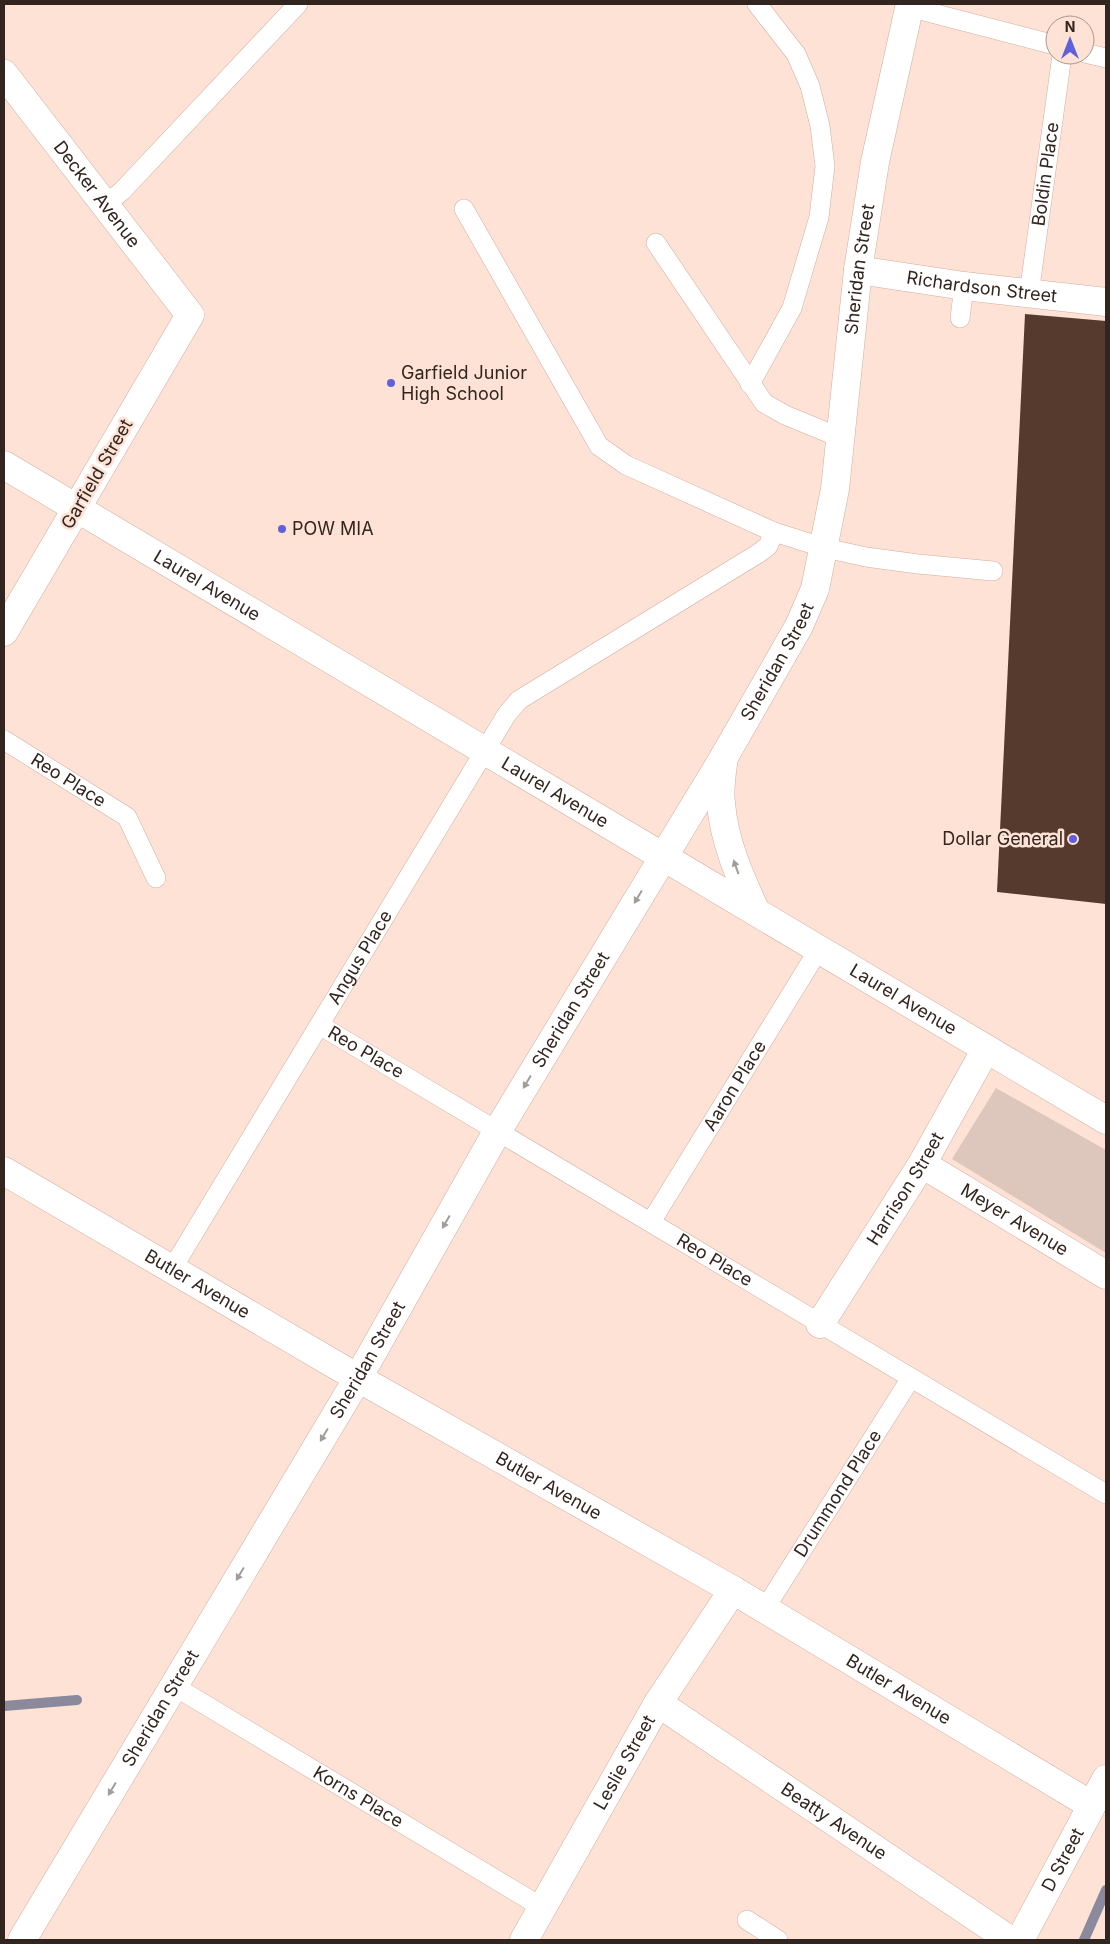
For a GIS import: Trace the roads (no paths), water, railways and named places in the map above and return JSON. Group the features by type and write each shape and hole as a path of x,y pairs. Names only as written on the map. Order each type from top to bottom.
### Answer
{"street":[{"name":"Sheridan Street","path":"22,1940 358,1378 498,1130 724,757 799,626 815,589 825,548 835,489 858,270 875,162 909,6"},
{"name":"Decker Avenue","path":"4,74 190,315"},
{"name":"Richardson Street","path":"858,270 964,286 1106,302"},
{"name":"Garfield Street","path":"4,632 190,315"},
{"name":"Laurel Avenue","path":"4,465 485,749 1106,1120"},
{"path":"724,757 720,801 724,832 738,872 756,912"},
{"name":"Harrison Street","path":"820,1324 922,1164 986,1049"},
{"name":"Meyer Avenue","path":"922,1164 1106,1275"},
{"name":"Butler Avenue","path":"4,1171 358,1378 733,1590 1091,1805"},
{"name":"Leslie Street","path":"524,1940 658,1703 733,1590"},
{"name":"Beatty Avenue","path":"658,1703 1010,1940"},
{"name":"D Street","path":"1020,1940 1106,1779"}],"lane":[{"path":"105,205 122,191 298,4"},
{"path":"750,384 792,308 819,217 825,166 820,126 810,86 796,54 757,4"},
{"path":"909,6 1045,42"},
{"name":"Boldin Place","path":"1029,294 1061,65"},
{"path":"464,209 599,446 626,465 774,532 825,548 866,557 993,571"},
{"path":"656,243 764,402 785,415 841,438"},
{"path":"960,318 964,286"},
{"name":"Angus Place","path":"172,1269 507,714 519,700 759,554 768,546 774,532"},
{"name":"Reo Place","path":"4,740 127,817 156,878"},
{"name":"Aaron Place","path":"651,1222 819,949"},
{"name":"Reo Place","path":"320,1026 498,1130 1106,1494"},
{"name":"Drummond Place","path":"764,1610 911,1378"},
{"name":"Korns Place","path":"174,1686 542,1908"},
{"path":"747,1920 778,1940"}],"waterway":[{"path":"4,1706 77,1700"},
{"path":"1084,1940 1106,1890"}],"place":[{"name":"Garfield Junior High School","path":"391,383"},
{"name":"POW MIA","path":"282,529"},
{"name":"Dollar General","path":"1073,839"}]}
